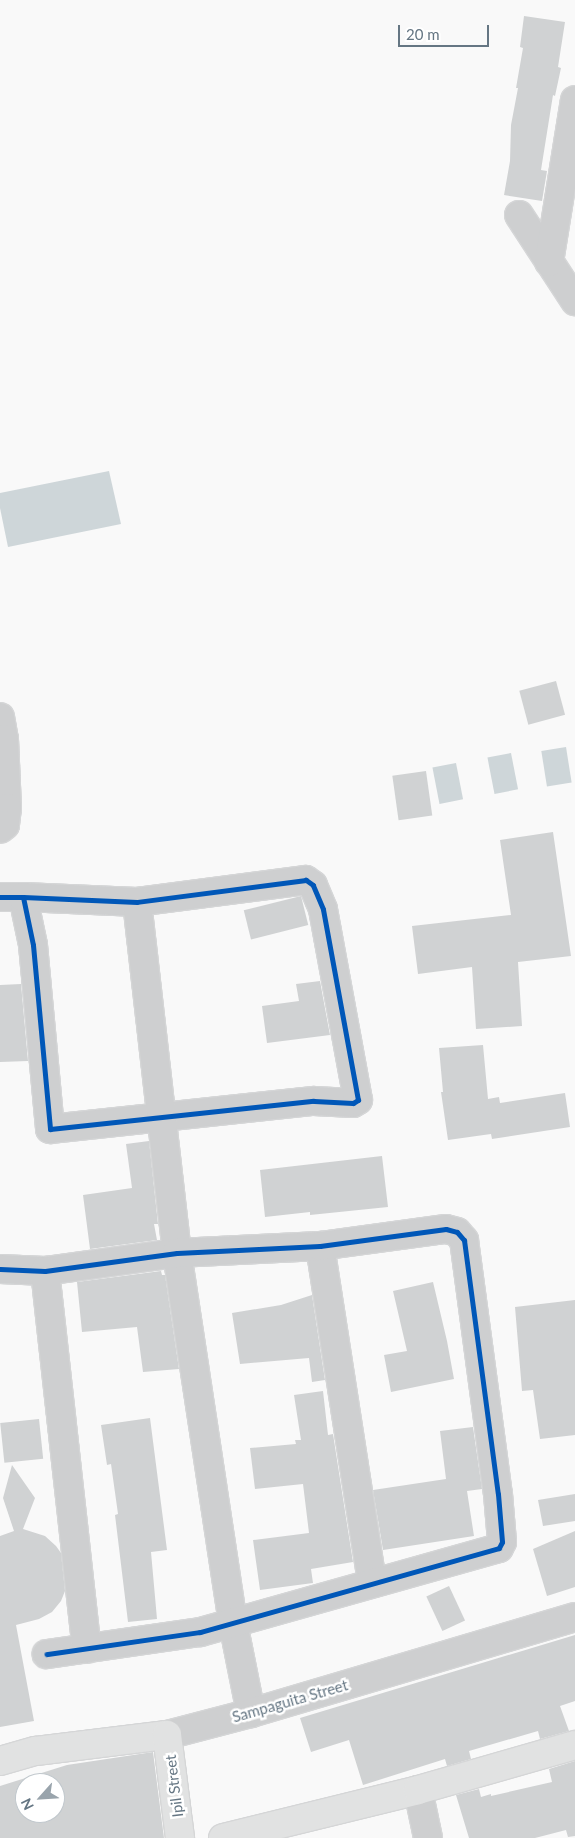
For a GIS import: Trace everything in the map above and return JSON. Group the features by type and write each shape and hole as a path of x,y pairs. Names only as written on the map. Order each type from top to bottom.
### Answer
{"street":[{"path":"549,262 575,100"},
{"path":"519,215 575,300"},
{"path":"0,717 4,739 8,808 5,825 0,829"},
{"path":"306,880 313,885 323,909 358,1100 353,1103 314,1101 48,1127 33,945 12,897 137,902 306,880"},
{"path":"137,902 178,1253 233,1623 250,1713"},
{"path":"0,1269 45,1271 178,1253 320,1246 446,1229 457,1232 464,1240 498,1494 502,1542 499,1548 200,1632 47,1654"},
{"path":"320,1246 372,1583"},
{"path":"45,1271 87,1649"},
{"name":"Sampaguita Street","path":"0,1761 36,1751 167,1735 250,1713 575,1617"},
{"name":"Ipil Street","path":"167,1735 180,1838"},
{"path":"223,1838 418,1790 575,1745"},
{"path":"418,1790 428,1838"}],"shaded area":[{"path":"109,471 121,524 8,547 0,508 0,493"},
{"path":"566,747 572,783 547,786 541,751"},
{"path":"511,753 518,789 495,794 487,758"},
{"path":"456,763 463,799 440,804 432,768"}],"building":[{"path":"524,16 565,22 558,67 561,68 555,96 553,95 541,170 547,171 542,201 504,195 510,161 511,125 523,48 520,47"},
{"path":"556,681 565,715 528,725 519,691"},
{"path":"426,771 432,816 399,820 392,776"},
{"path":"553,832 571,956 518,962 522,1026 476,1029 472,967 418,974 412,926 511,915 500,840"},
{"path":"301,896 308,925 251,939 244,910"},
{"path":"320,981 330,1035 267,1043 262,1006 299,1001 296,984"},
{"path":"21,984 28,1061 0,1062 0,985"},
{"path":"483,1045 488,1099 499,1097 500,1103 565,1093 570,1127 492,1139 491,1134 448,1140 441,1092 443,1092 439,1048"},
{"path":"149,1141 158,1224 154,1224 157,1240 90,1249 83,1195 132,1188 126,1144"},
{"path":"382,1156 388,1207 310,1215 310,1212 265,1217 260,1170"},
{"path":"161,1271 162,1275 165,1275 179,1369 143,1372 137,1327 82,1332 77,1282"},
{"path":"433,1282 454,1379 391,1392 384,1355 407,1351 393,1291"},
{"path":"312,1295 325,1380 312,1382 309,1358 240,1364 232,1313 281,1305"},
{"path":"575,1300 575,1435 540,1439 533,1390 522,1391 515,1307"},
{"path":"323,1391 328,1435 333,1434 353,1562 311,1569 313,1583 260,1590 253,1540 309,1533 303,1484 255,1489 250,1448 296,1444 295,1440 301,1440 294,1395"},
{"path":"150,1418 167,1550 151,1552 157,1619 128,1622 115,1515 118,1514 111,1464 107,1465 101,1425"},
{"path":"39,1419 43,1459 4,1463 0,1423"},
{"path":"473,1427 482,1489 467,1491 474,1536 383,1550 373,1490 446,1479 440,1431"},
{"path":"12,1465 35,1498 23,1529 45,1536 61,1553 65,1591 61,1601 52,1612 39,1619 16,1625 34,1721 0,1727 0,1536 14,1531 3,1498"},
{"path":"575,1494 575,1521 543,1526 538,1500"},
{"path":"575,1531 575,1587 547,1596 533,1549"},
{"path":"449,1586 465,1620 442,1631 426,1597"},
{"path":"575,1635 575,1701 560,1706 569,1731 540,1739 538,1731 469,1751 471,1759 447,1766 445,1759 363,1785 349,1740 311,1752 300,1718"},
{"path":"153,1752 164,1838 0,1838 0,1786 15,1781 15,1823 65,1823 65,1773 41,1773 67,1765"},
{"path":"575,1761 575,1836 568,1837 566,1830 535,1838 469,1838 456,1795 479,1789 481,1797 491,1794 491,1796 552,1782 549,1769"}],"cycle path":[{"path":"0,897 23,897 33,945 50,1129 314,1101 353,1103 358,1100 323,909 313,885 306,880 137,902 23,897"},
{"path":"0,1269 45,1271 177,1253 320,1246 446,1229 457,1232 464,1240 498,1494 502,1542 499,1548 200,1632 47,1654"}]}
